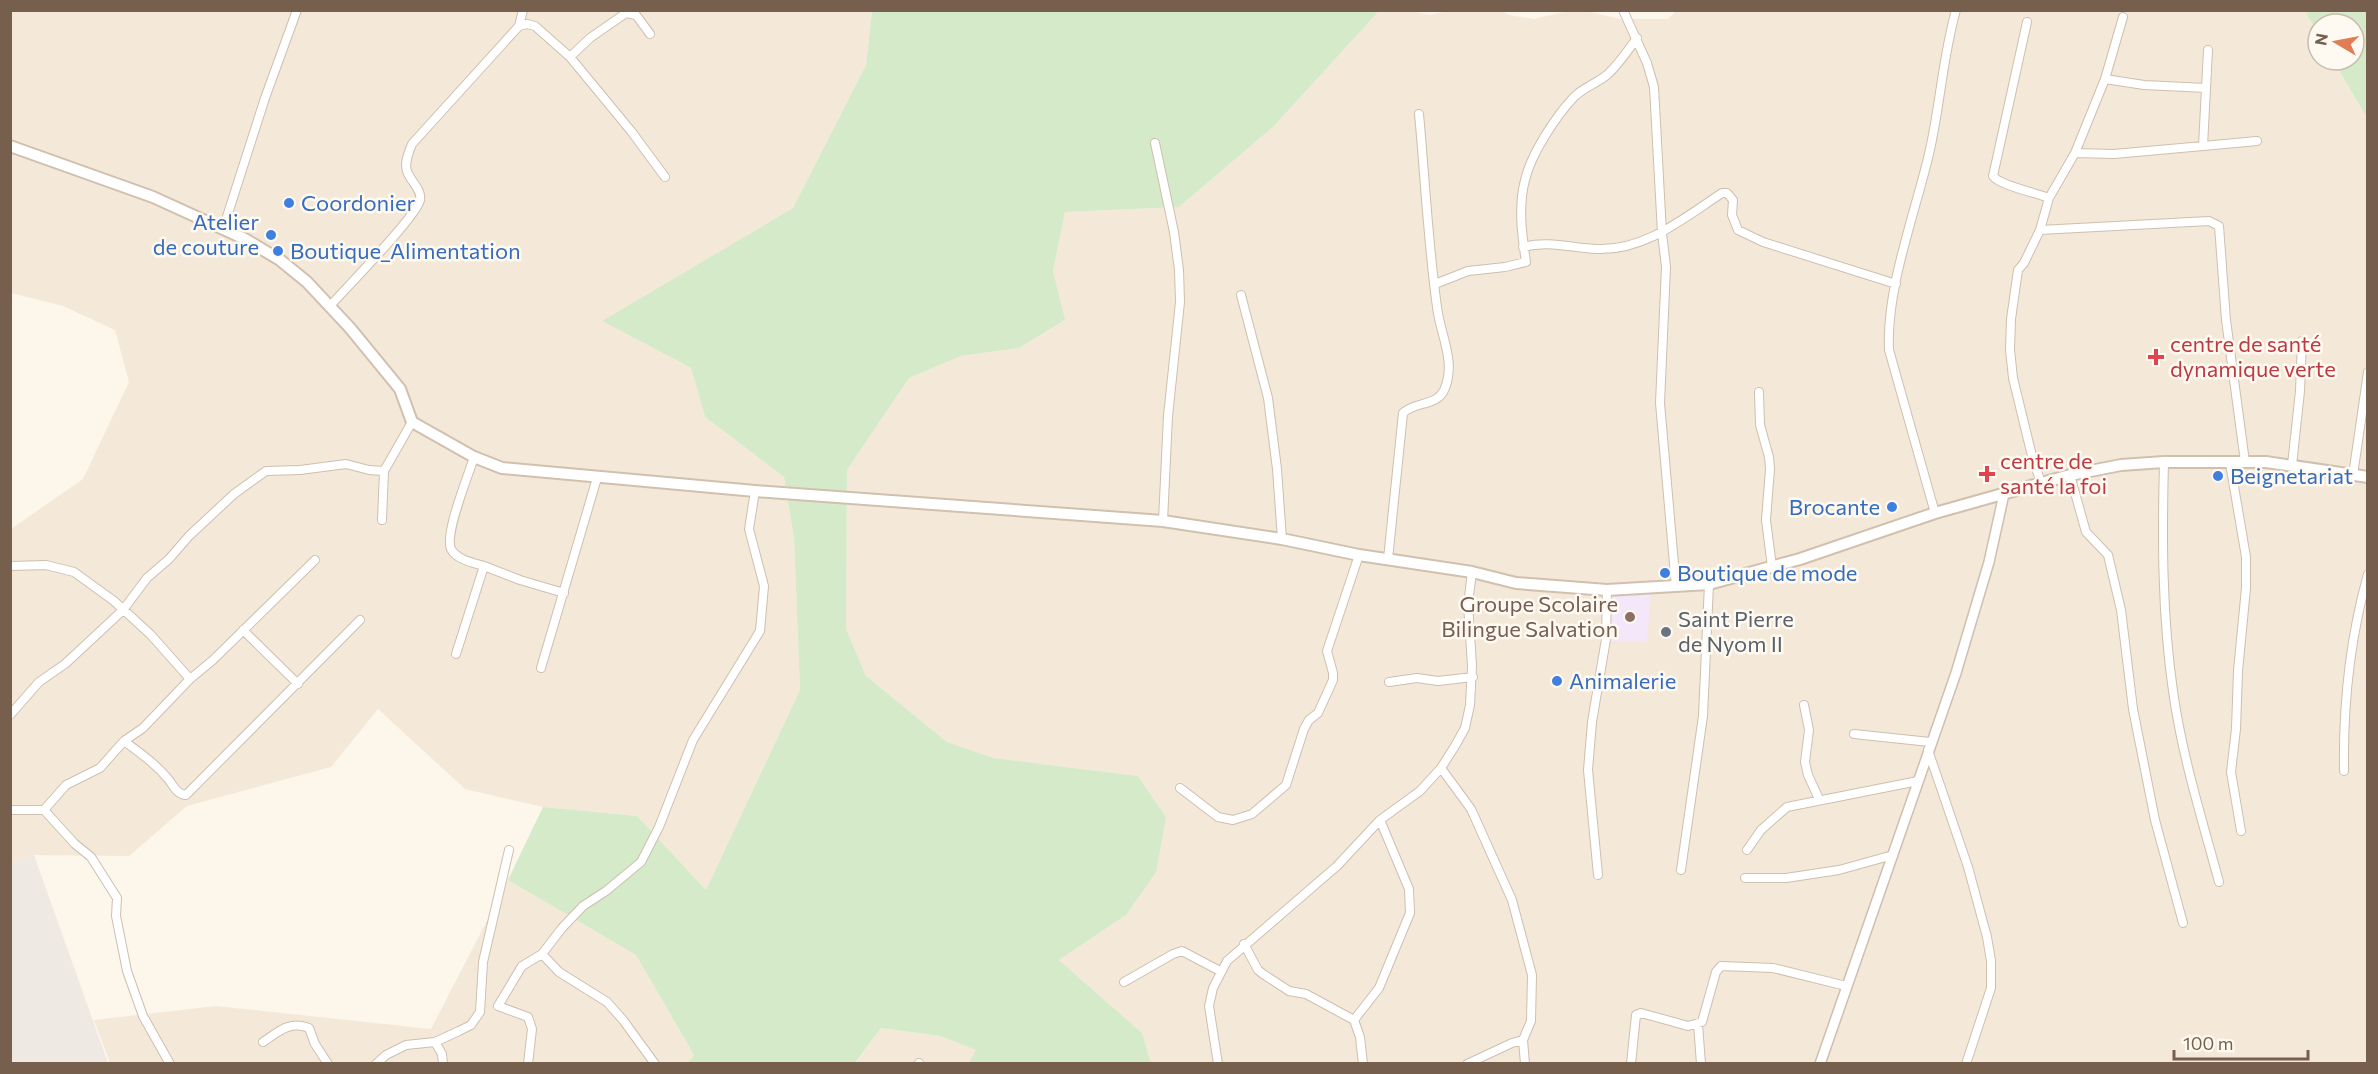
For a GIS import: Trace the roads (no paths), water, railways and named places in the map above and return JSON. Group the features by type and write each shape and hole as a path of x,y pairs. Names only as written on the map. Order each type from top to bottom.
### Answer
{"main road":[{"path":"10,146 153,197 223,229 280,260 307,282 350,328 400,389 412,422 474,457 502,468 755,491 1162,521 1282,538 1359,555 1472,572 1516,583 1607,590 1709,584 1772,567 1935,513 2070,475 2121,465 2164,462 2245,462 2292,465 2367,477"}],"street":[{"path":"223,229 265,98 297,10"},
{"path":"329,307 420,202 420,193 406,170 407,157 412,144 519,26 523,10"},
{"path":"1623,10 1637,38 1654,87 1666,267 1660,403 1676,587"},
{"path":"1935,513 1889,350 1896,284 1928,158 1956,10"},
{"path":"570,57 590,38 626,13 636,15 650,34"},
{"path":"2041,483 2013,378 2010,350 2011,319 2018,270 2025,263 2040,230 2049,198 2075,153 2105,79 2123,17"},
{"path":"2027,22 1993,176 2000,182 2049,198"},
{"path":"519,26 527,24 535,26 570,57 608,106 631,131 664,177"},
{"path":"1435,284 1468,271 1526,262 1521,234 1525,179 1544,138 1574,98 1607,76 1637,38"},
{"path":"2203,146 2208,50"},
{"path":"2105,79 2144,85 2206,88"},
{"path":"1388,559 1403,413 1407,409 1434,401 1440,396 1445,389 1448,374 1448,354 1437,308 1419,114"},
{"path":"2075,153 2114,154 2257,141"},
{"path":"1155,143 1179,270 1180,302 1168,417 1162,521"},
{"path":"1524,248 1542,243 1609,249 1662,233 1722,193 1728,193 1733,200 1732,215 1738,230 1763,242 1896,284"},
{"path":"2040,230 2209,221 2218,226 2226,320 2245,462"},
{"path":"1241,295 1268,398 1277,469 1282,538"},
{"path":"2292,465 2300,391 2302,341"},
{"path":"2353,475 2367,372"},
{"path":"1759,392 1760,425 1770,463 1766,520 1772,567"},
{"path":"382,520 384,471 412,422"},
{"path":"474,457 452,527 450,541 452,550 459,557 520,580 564,593"},
{"path":"2164,462 2162,555 2173,690 2185,758 2219,882"},
{"path":"2230,463 2246,557 2246,588 2231,772 2241,831"},
{"path":"10,715 39,682 65,664 123,610 147,578 169,559 189,536 234,494 266,471 300,470 345,464 384,471"},
{"path":"2070,475 2086,532 2091,540 2103,548 2108,555 2121,610 2133,709 2155,820 2182,923"},
{"path":"541,668 597,478"},
{"path":"528,1064 532,1029 528,1017 498,1006 522,966 542,954 583,906 606,891 641,862 663,818 693,740 760,631 764,586 749,529 755,491"},
{"path":"1820,1064 1956,673 1991,553 2004,494"},
{"path":"1180,788 1218,817 1233,820 1252,814 1286,785 1304,729 1318,713 1333,680 1334,673 1327,651 1359,555"},
{"path":"44,810 66,785 100,768 124,741 143,728 190,679 315,560"},
{"path":"10,567 46,565 74,572 114,601 151,634 190,679"},
{"path":"456,654 484,566"},
{"path":"1218,1064 1208,1015 1210,997 1220,971 1244,944 1337,866 1380,820 1420,791 1441,768 1464,728 1470,705 1473,677 1468,604 1472,572"},
{"path":"2344,771 2343,737 2347,686 2367,574"},
{"path":"1680,870 1703,716 1709,584"},
{"path":"1598,874 1588,770 1592,722 1606,639 1607,590"},
{"path":"124,741 166,777 178,792 186,795 360,620"},
{"path":"243,630 298,684"},
{"path":"1389,682 1417,678 1438,681 1473,677"},
{"path":"1804,705 1809,730 1805,762 1808,776 1819,799"},
{"path":"1854,734 1929,746"},
{"path":"1929,746 1968,867 1987,937 1991,961 1991,988 1966,1064"},
{"path":"1441,768 1471,809 1512,900 1532,975 1531,1021 1523,1040 1525,1064"},
{"path":"1747,849 1757,834 1786,807 1918,781"},
{"path":"10,810 44,810 75,844 91,857 117,898 116,916 127,971 143,1016 170,1064"},
{"path":"1354,1020 1383,980 1410,913 1409,889 1380,820"},
{"path":"376,1064 386,1055 406,1045 435,1042 471,1025 480,1012 483,962 509,849"},
{"path":"1745,878 1786,878 1839,870 1893,855"},
{"path":"1244,944 1258,970 1263,974 1289,990 1306,994 1354,1020 1360,1037 1363,1064"},
{"path":"1124,982 1182,951 1220,971"},
{"path":"542,954 559,972 607,1002 655,1064"},
{"path":"1631,1064 1635,1018 1639,1014 1688,1026 1702,1022 1716,972 1721,966 1773,968 1846,986"},
{"path":"1698,1024 1701,1064"},
{"path":"263,1042 287,1025 302,1025 309,1028 315,1044 328,1064"},
{"path":"1467,1064 1502,1047 1523,1040"},
{"path":"435,1042 442,1054 443,1064"}],"place":[{"name":"Coordonier","path":"289,203"},
{"name":"Atelier de couture","path":"271,235"},
{"name":"Boutique_Alimentation","path":"278,251"},
{"name":"centre de santé dynamique verte","path":"2156,357"},
{"name":"centre de santé la foi","path":"1987,474"},
{"name":"Beignetariat","path":"2218,476"},
{"name":"Brocante","path":"1892,507"},
{"name":"Boutique de mode","path":"1665,573"},
{"name":"Groupe Scolaire Bilingue Salvation","path":"1630,617"},
{"name":"Saint Pierre de Nyom II","path":"1666,632"},
{"name":"Animalerie","path":"1557,681"}]}
